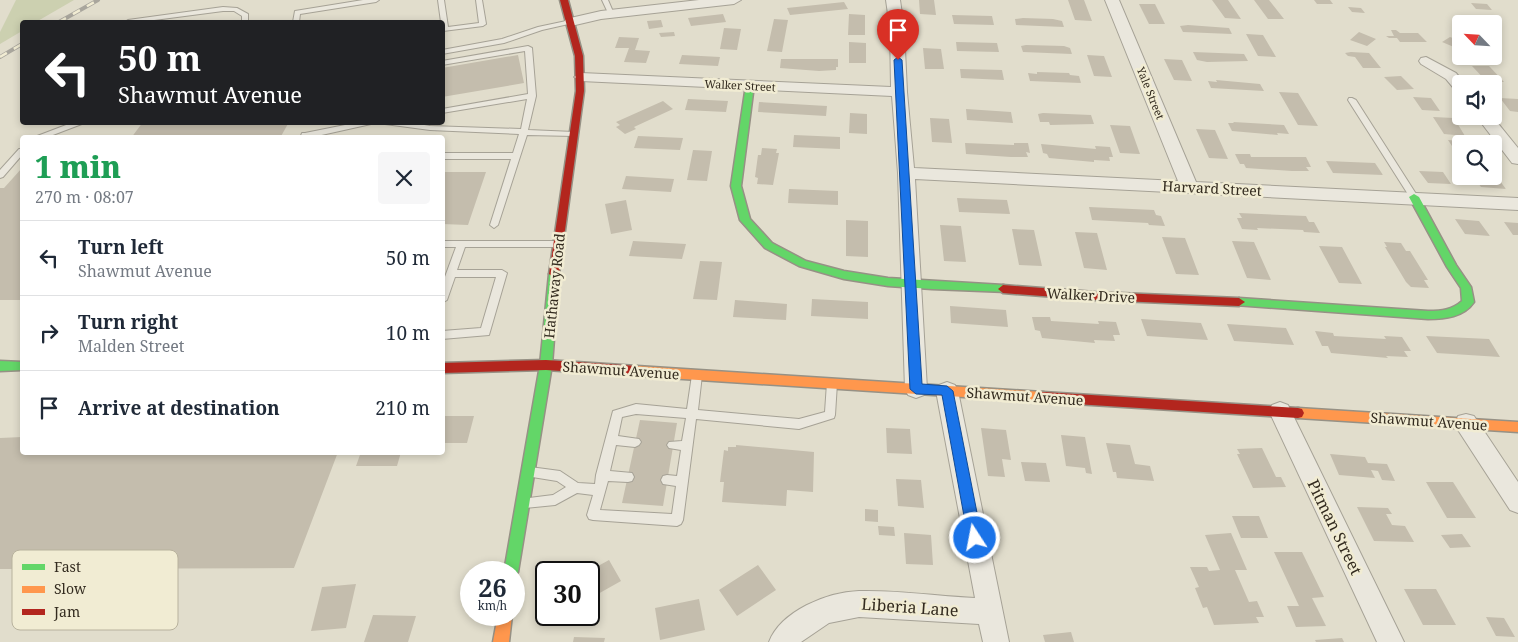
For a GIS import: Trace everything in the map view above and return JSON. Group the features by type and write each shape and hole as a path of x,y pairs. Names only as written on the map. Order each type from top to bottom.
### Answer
{"main road":[{"name":"Hathaway Road","path":"513,561 521,503 546,366 558,244 581,77 580,56 564,0"},
{"name":"Walker Drive","path":"750,85 736,186 740,208 751,229 772,249 800,263 857,277 911,283 1109,297 1293,305 1434,315 1460,311 1468,302 1466,287 1452,267 1414,198"},
{"path":"0,366 20,366"},
{"name":"Shawmut Avenue","path":"445,368 546,366 1518,427"},
{"path":"501,642 503,626"}],"street":[{"path":"571,22 612,14 734,0"},
{"path":"893,0 897,28 899,92 906,173 916,389"},
{"name":"Yale Street","path":"1112,0 1189,187"},
{"path":"1426,61 1452,77"},
{"name":"Walker Street","path":"581,77 899,92"},
{"path":"1491,125 1518,159"},
{"name":"Harvard Street","path":"906,173 1518,204"},
{"path":"947,391 996,642"},
{"name":"Pitman Street","path":"1280,412 1391,642"},
{"path":"1466,423 1518,502"},
{"name":"Liberia Lane","path":"782,642 806,619 846,605 860,604 989,612"}],"lane":[{"path":"296,20 297,12 376,0"},
{"path":"441,0 444,20"},
{"path":"445,30 483,24 479,0"},
{"path":"605,0 612,14"},
{"path":"143,20 223,9 235,9 246,15 245,20"},
{"path":"445,51 504,41 540,28 571,22"},
{"path":"445,62 528,48 532,96 524,132 494,225"},
{"path":"445,110 532,96"},
{"path":"1352,100 1414,198"},
{"path":"45,135 74,125"},
{"path":"305,135 358,125"},
{"path":"408,125 430,128 574,134"},
{"path":"427,135 430,128"},
{"path":"0,175 20,154"},
{"path":"445,156 516,156"},
{"path":"445,244 558,244"},
{"path":"445,335 485,332 502,273 448,278 462,244"},
{"path":"697,375 691,414 677,520 593,515 617,414 636,409 691,414 800,424 830,415 832,383"},
{"path":"611,440 635,442"},
{"path":"673,445 687,446"},
{"path":"527,472 560,476 576,488 600,490"},
{"path":"602,475 628,477"},
{"path":"667,480 682,481"},
{"path":"521,503 555,500 576,488"}],"green space":[{"path":"16,0 74,0 39,20 20,20 20,32 0,44 0,32"}],"building":[{"path":"919,0 934,0 936,15 920,14"},
{"path":"1068,0 1084,0 1092,21 1075,20"},
{"path":"1212,0 1228,0 1241,19 1225,18"},
{"path":"1254,0 1269,0 1284,19 1268,19"},
{"path":"1314,0 1330,0 1333,4 1317,4"},
{"path":"844,2 848,9 790,15 787,8"},
{"path":"1471,3 1487,4 1492,10 1476,9"},
{"path":"1139,4 1155,4 1165,24 1149,24"},
{"path":"1348,7 1361,8 1365,13 1352,12"},
{"path":"723,14 726,22 691,26 688,18"},
{"path":"849,14 865,15 865,35 848,35"},
{"path":"952,15 992,16 994,25 954,24"},
{"path":"774,19 788,20 782,52 767,51"},
{"path":"1015,19 1053,19 1062,21 1064,27 1016,25"},
{"path":"661,20 663,27 649,29 647,21"},
{"path":"1180,26 1229,28 1232,34 1183,32"},
{"path":"724,28 741,29 737,50 720,49"},
{"path":"1391,30 1396,30 1400,33 1418,33 1427,42 1400,42 1397,38 1386,36 1394,36"},
{"path":"674,32 675,36 661,37 659,33"},
{"path":"1359,32 1376,39 1367,46 1350,40"},
{"path":"1246,34 1263,35 1276,57 1258,56"},
{"path":"619,37 639,38 635,50 650,51 646,63 624,62 629,48 615,48"},
{"path":"1450,37 1452,38 1452,46 1442,42"},
{"path":"849,42 866,43 866,63 849,63"},
{"path":"956,42 997,43 999,52 957,51"},
{"path":"1021,46 1064,46 1070,48 1072,54 1023,52"},
{"path":"923,48 941,49 944,69 925,69"},
{"path":"1193,52 1244,54 1248,61 1207,62 1197,60"},
{"path":"1345,53 1369,53 1381,68 1363,68 1355,57 1348,56"},
{"path":"518,55 524,83 445,96 445,67"},
{"path":"682,55 720,57 718,66 679,64"},
{"path":"1087,55 1104,56 1112,77 1094,76"},
{"path":"781,59 838,59 838,67 836,67 836,70 819,71 780,68"},
{"path":"1164,59 1182,60 1192,81 1174,80"},
{"path":"1472,66 1489,66 1497,75 1480,75"},
{"path":"960,69 1002,70 1004,80 961,78"},
{"path":"1037,72 1069,73 1070,75 1079,76 1081,83 1030,81 1028,73 1037,74"},
{"path":"1401,76 1414,89 1397,90 1384,77"},
{"path":"1216,80 1260,84 1264,91 1211,88 1208,81 1217,82"},
{"path":"1279,92 1298,93 1318,126 1298,125"},
{"path":"1413,97 1431,98 1440,111 1422,110"},
{"path":"1502,98 1518,99 1518,112 1510,111"},
{"path":"688,99 728,101 726,112 685,110"},
{"path":"663,101 673,109 634,127 636,129 625,134 616,127 620,125 616,122"},
{"path":"759,102 827,106 826,116 758,112"},
{"path":"966,109 1011,112 1013,123 967,120"},
{"path":"850,113 867,114 867,134 849,133"},
{"path":"1038,114 1091,115 1094,124 1050,125 1049,122 1040,122"},
{"path":"1433,117 1452,118 1452,125 1458,125 1464,135 1454,135 1444,134"},
{"path":"930,118 949,119 952,143 932,142"},
{"path":"1228,123 1284,125 1289,134 1277,133 1278,135 1232,131"},
{"path":"141,125 287,125 282,135 133,135"},
{"path":"1110,125 1130,126 1140,154 1120,153"},
{"path":"1196,129 1215,130 1228,159 1209,158"},
{"path":"794,135 840,137 840,149 793,147"},
{"path":"638,136 683,138 680,150 634,148"},
{"path":"965,143 1014,145 1014,143 1028,143 1030,153 1026,152 1028,157 966,154"},
{"path":"1041,144 1096,149 1095,146 1110,147 1113,157 1109,157 1110,161 1094,160 1094,162 1049,158 1047,154 1043,153"},
{"path":"762,148 777,149 776,153 779,153 773,185 757,184 758,178 755,177 758,155 761,155"},
{"path":"693,150 712,151 707,181 687,180"},
{"path":"1235,154 1250,154 1251,157 1306,157 1311,167 1306,167 1309,171 1246,168 1244,164 1240,164"},
{"path":"1326,161 1375,163 1383,175 1333,173"},
{"path":"20,170 20,300 0,300 0,188 4,188"},
{"path":"1419,171 1443,172 1451,184 1428,183"},
{"path":"445,172 486,172 468,225 445,224"},
{"path":"626,176 674,179 671,192 622,189"},
{"path":"1502,184 1506,189 1481,187 1480,185"},
{"path":"789,189 838,191 838,205 788,203"},
{"path":"957,198 1007,200 1010,214 959,212"},
{"path":"626,200 632,230 611,234 605,204"},
{"path":"1089,207 1154,210 1156,215 1161,216 1165,226 1149,225 1148,223 1092,220"},
{"path":"1239,213 1306,216 1309,222 1314,222 1320,233 1304,232 1303,230 1242,229 1237,218 1242,218"},
{"path":"1455,219 1479,221 1490,236 1465,234"},
{"path":"846,220 868,221 868,257 846,256"},
{"path":"1504,222 1518,223 1518,235 1513,235"},
{"path":"940,225 961,226 966,262 944,261"},
{"path":"1012,229 1034,230 1042,266 1019,265"},
{"path":"1075,232 1097,233 1107,270 1084,268"},
{"path":"1162,237 1185,238 1199,275 1176,274"},
{"path":"633,241 686,244 682,259 629,256"},
{"path":"1232,241 1254,242 1271,280 1247,278"},
{"path":"1384,242 1401,243 1406,251 1410,251 1428,280 1424,280 1429,288 1411,287 1406,282 1385,247 1387,247"},
{"path":"1319,246 1342,247 1362,284 1339,283"},
{"path":"700,261 722,262 717,300 693,299"},
{"path":"812,299 868,302 868,319 811,316"},
{"path":"735,300 787,304 786,320 733,317"},
{"path":"950,306 1006,310 1008,327 951,323"},
{"path":"1032,317 1050,317 1051,321 1099,324 1098,321 1116,322 1120,335 1113,335 1115,341 1094,340 1095,343 1042,338 1040,331 1035,330"},
{"path":"1141,319 1201,323 1208,340 1147,336"},
{"path":"1227,324 1286,328 1294,345 1234,341"},
{"path":"1315,331 1333,333 1334,336 1386,339 1384,336 1402,337 1411,351 1404,351 1408,357 1386,356 1388,358 1331,353 1328,346 1322,346"},
{"path":"1426,336 1489,339 1500,357 1437,353"},
{"path":"445,416 474,416 467,443 445,443"},
{"path":"640,420 677,423 663,506 622,503"},
{"path":"886,428 910,429 912,454 887,453"},
{"path":"981,428 1006,430 1011,460 1002,459 1005,477 988,476"},
{"path":"1061,435 1085,437 1092,474 1086,473 1085,468 1066,466"},
{"path":"20,437 20,455 337,455 294,568 178,568 178,550 12,550 12,569 0,569 0,438"},
{"path":"1106,443 1130,445 1135,464 1150,466 1154,481 1117,478 1116,472 1113,472"},
{"path":"736,445 814,452 813,492 787,490 786,506 722,502 724,482 720,482 724,450 728,451 728,447 736,447"},
{"path":"1262,448 1276,477 1281,477 1286,487 1253,488 1237,454 1240,454 1237,449"},
{"path":"1330,454 1365,457 1368,463 1387,464 1395,481 1382,480 1378,471 1371,470 1375,478 1339,475"},
{"path":"360,455 400,455 397,466 356,466"},
{"path":"1021,462 1046,463 1050,482 1025,481"},
{"path":"896,479 921,480 924,508 898,506"},
{"path":"1426,482 1453,482 1476,518 1447,518"},
{"path":"1357,507 1388,508 1392,514 1386,514 1392,525 1405,526 1414,542 1374,541"},
{"path":"865,509 878,510 878,522 865,521"},
{"path":"1232,516 1259,516 1268,538 1241,538"},
{"path":"878,526 894,527 895,536 879,535"},
{"path":"904,533 931,535 933,565 906,564"},
{"path":"1231,533 1247,570 1235,570 1249,602 1257,601 1264,617 1256,617 1259,623 1214,625 1207,607 1203,608 1195,588 1199,587 1190,567 1207,567 1209,571 1220,570 1205,535"},
{"path":"1462,534 1471,547 1450,548 1441,535"},
{"path":"1274,552 1302,552 1324,597 1312,598 1326,626 1296,627 1287,606 1299,606"},
{"path":"609,560 621,581 600,593 600,565"},
{"path":"758,565 776,590 737,616 719,590"},
{"path":"356,584 346,628 311,631 322,587"},
{"path":"1404,589 1436,589 1456,625 1423,625"},
{"path":"699,599 705,630 660,640 655,608"},
{"path":"373,615 416,616 408,642 364,642"},
{"path":"1486,617 1504,618 1515,637 1496,636"},
{"path":"1071,632 1074,642 1045,642 1043,635"},
{"path":"574,637 605,638 604,642 573,642"},
{"path":"1342,638 1344,642 1316,642 1315,640"}],"railway":[{"path":"63,20 98,0"},
{"path":"0,57 20,45"}],"traffic: fast":[{"path":"750,85 736,186 745,220 769,246 803,263 844,275 932,286 1003,289"},
{"path":"1239,302 1428,315 1445,314 1459,309 1468,302 1466,287 1452,267 1414,197"},
{"path":"513,561 546,365 554,274"},
{"path":"0,366 20,366"}],"traffic: slow":[{"path":"637,371 1043,397"},
{"path":"1298,413 1518,427"},
{"path":"501,642 503,626"}],"traffic: jam":[{"path":"554,274 580,91 579,56 564,0"},
{"path":"1003,289 1095,296 1239,302"},
{"path":"445,368 546,365 637,371"},
{"path":"1043,397 1298,413"}],"route":[{"path":"898,60 902,142 906,173 916,389 947,391 975,538"}]}
